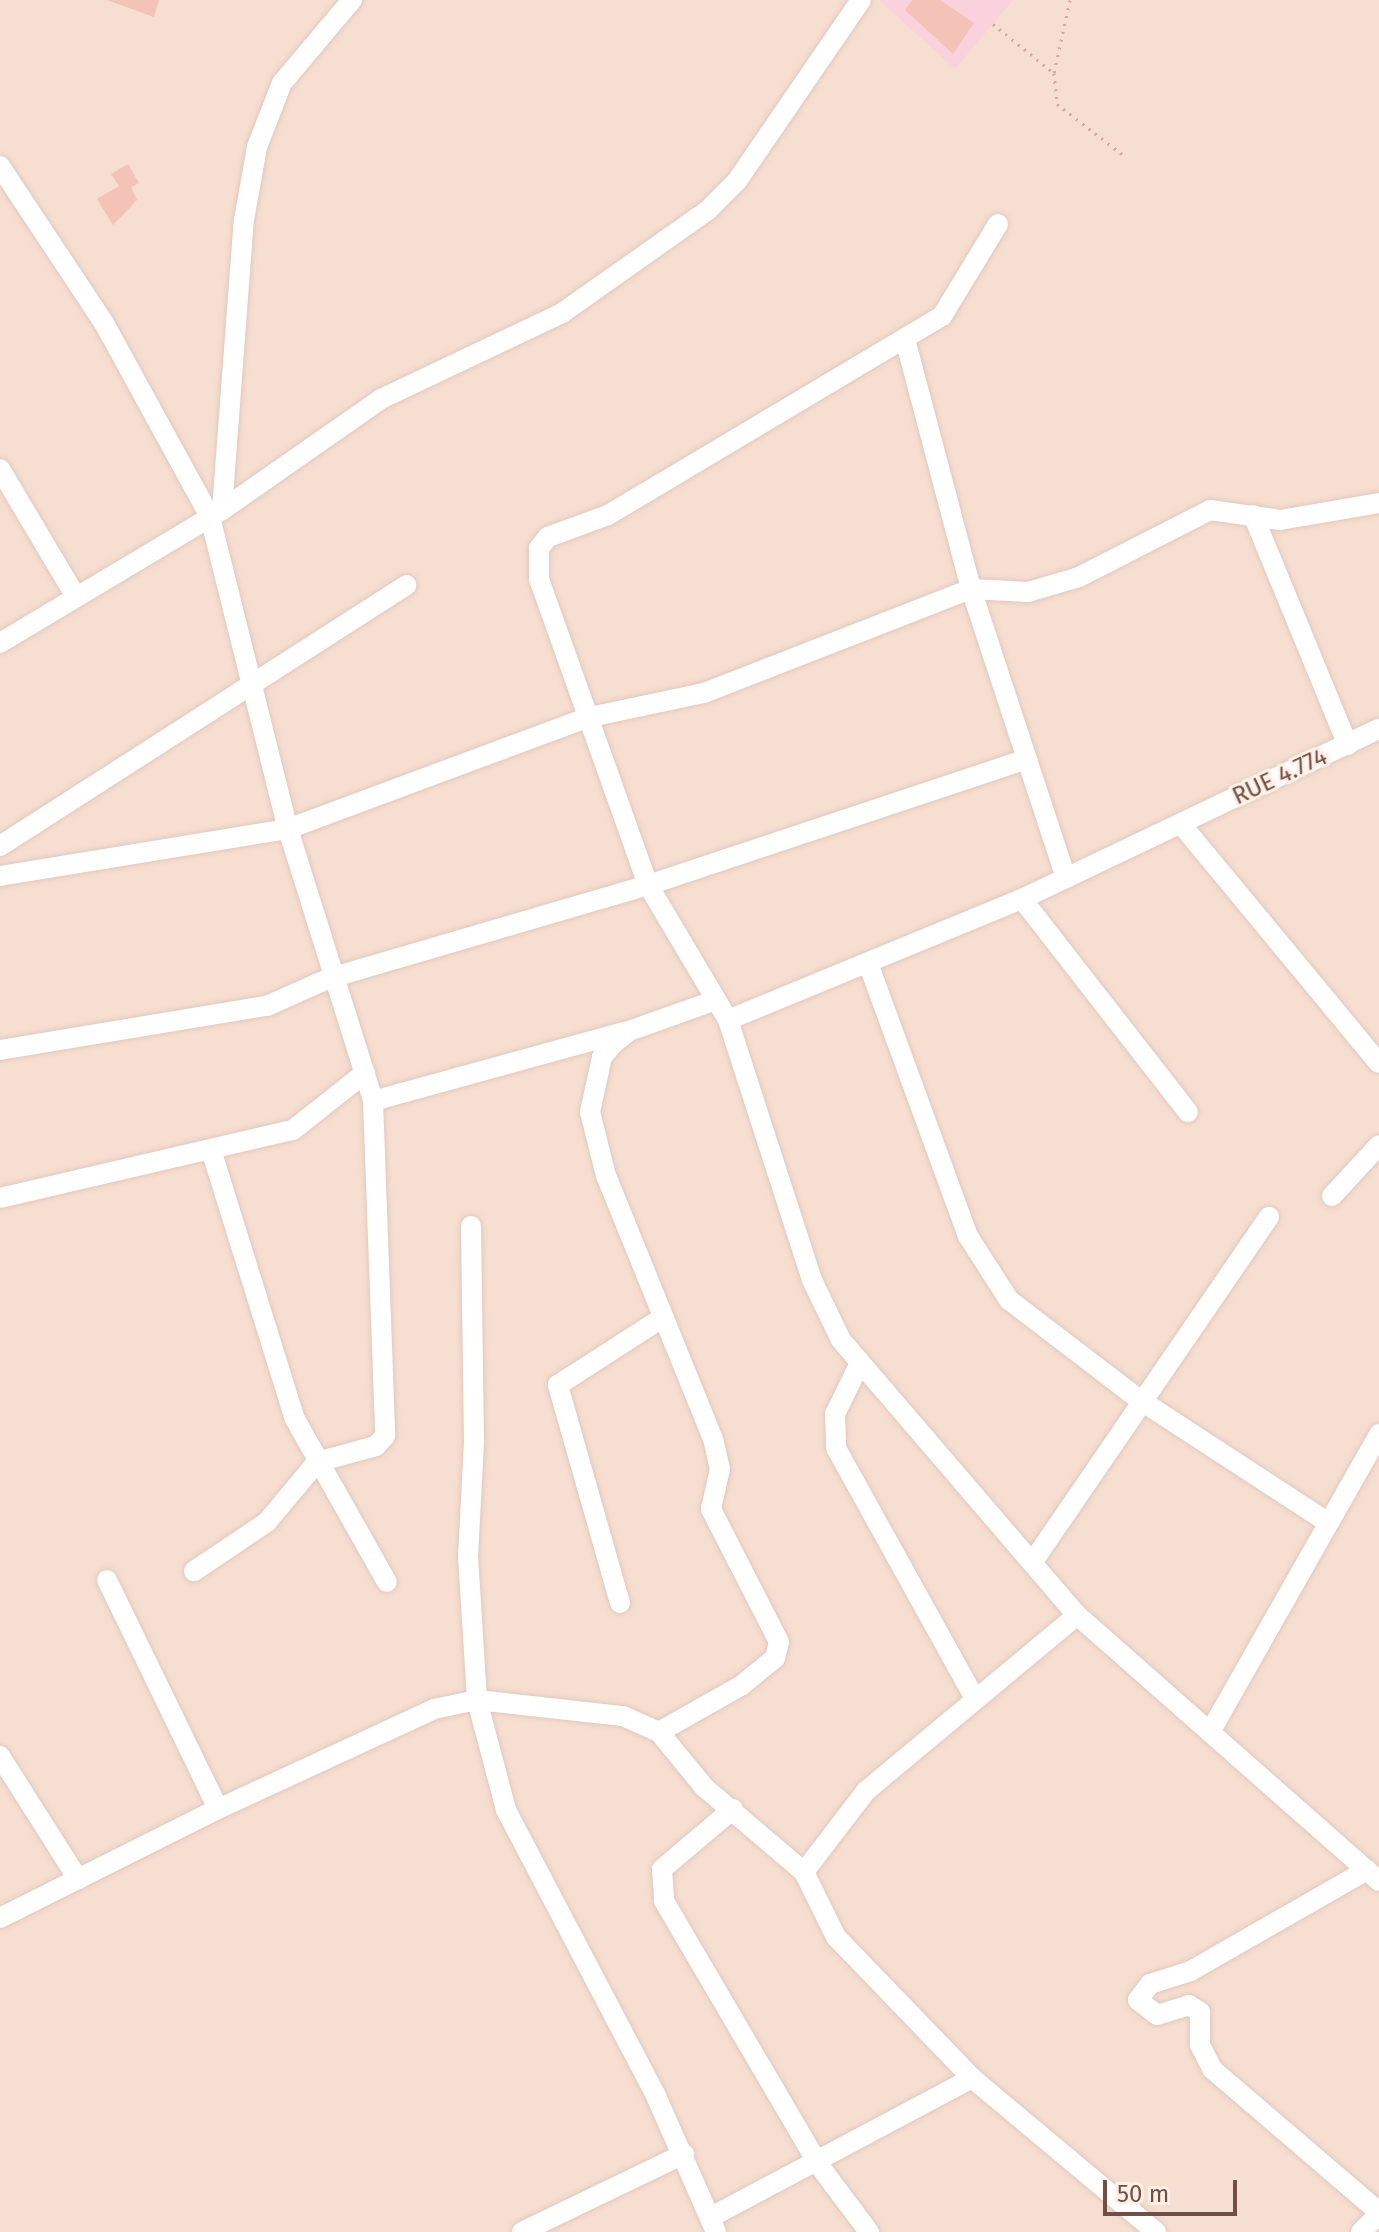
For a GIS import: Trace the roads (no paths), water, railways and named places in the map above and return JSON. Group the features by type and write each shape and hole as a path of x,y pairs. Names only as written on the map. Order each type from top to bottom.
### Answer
{"street":[{"path":"194,1571 267,1522 317,1462 376,1446 388,1422 373,1101 330,978 288,829 250,685 216,513 244,220 257,147 282,83 352,0"},
{"path":"0,643 216,513 381,399 562,313 708,210 737,181 861,0"},
{"path":"0,166 104,323 216,513"},
{"path":"998,224 942,316 735,433 608,515 548,537 539,548 539,579 648,885 728,1020 812,1280 860,1363 1034,1560 1077,1615 1373,1876 1191,1971 1150,1984 1138,2000 1157,2015 1189,2005 1200,2012 1200,2045 1212,2069 1379,2213 1361,2232"},
{"path":"905,339 971,589 1066,878"},
{"path":"0,469 76,597"},
{"path":"0,876 288,829 586,718 704,693 971,589 1047,588 1210,510 1280,520 1379,503"},
{"path":"1253,515 1348,745"},
{"path":"0,846 406,585"},
{"name":"RUE 4.774","path":"728,1020 1022,899 1379,729"},
{"path":"0,1050 267,1006 330,978 648,885 1027,759"},
{"path":"1181,824 1379,1063"},
{"path":"1022,899 1188,1112"},
{"path":"868,963 981,1265 1009,1300 1140,1400 1329,1523"},
{"path":"373,1101 629,1031 716,1000"},
{"path":"629,1031 602,1057 590,1112 606,1176 713,1439 720,1469 711,1509 779,1642 775,1658 742,1685 659,1732"},
{"path":"0,1198 212,1153 293,1130 365,1073"},
{"path":"1332,1196 1379,1145"},
{"path":"212,1153 295,1419 387,1582"},
{"path":"1034,1560 1140,1400 1269,1217"},
{"path":"471,1226 474,1442 468,1556 477,1700 506,1810 684,2154 713,2225 972,2078"},
{"path":"620,1603 558,1385 662,1318"},
{"path":"860,1363 835,1414 836,1448 974,1697"},
{"path":"1210,1732 1379,1434"},
{"path":"107,1580 218,1809"},
{"path":"804,1872 866,1791 974,1697 1077,1615"},
{"path":"0,1918 218,1809 434,1709 477,1700 623,1716 659,1732 733,1809 804,1872 836,1937 972,2078 1156,2232"},
{"path":"0,1756 78,1879"},
{"path":"733,1809 662,1869 658,1882 818,2164 869,2232"},
{"path":"522,2232 684,2154"}]}
